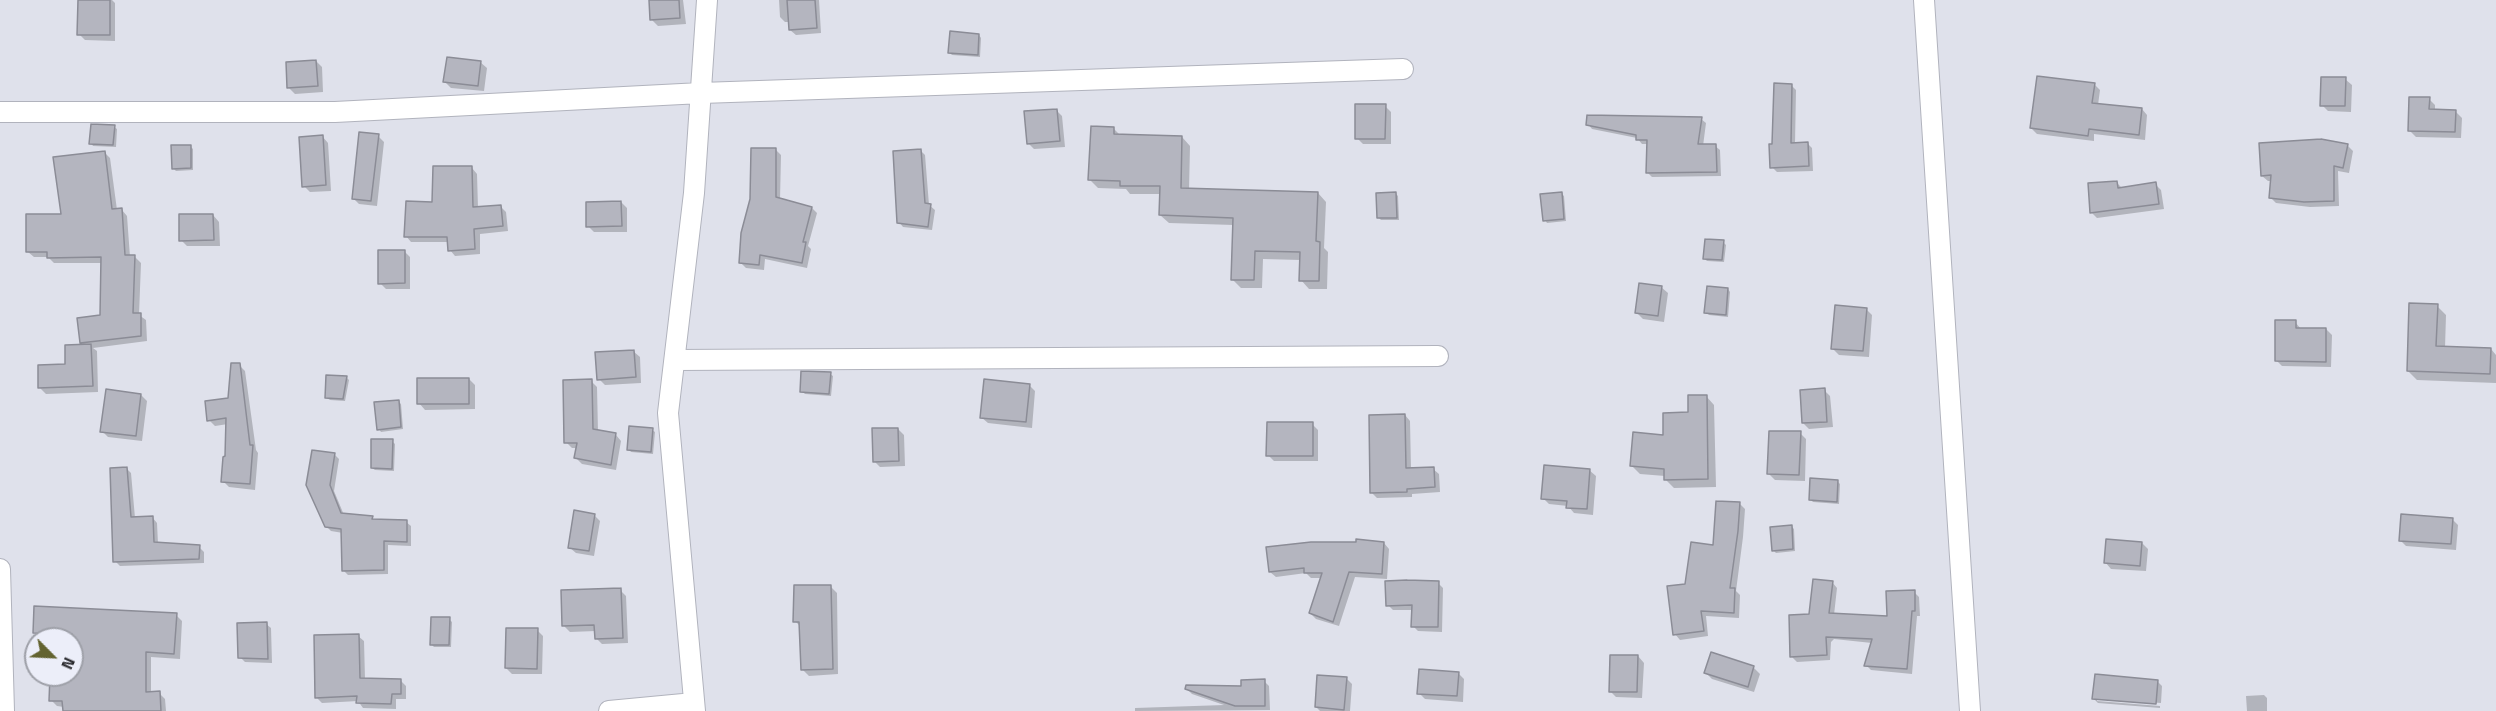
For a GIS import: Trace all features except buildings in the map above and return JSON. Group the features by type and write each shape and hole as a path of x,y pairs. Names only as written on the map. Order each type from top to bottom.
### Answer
{"street":[{"path":"609,711 695,707 668,413 694,193 707,0"},
{"path":"1924,0 1970,711"},
{"path":"0,112 335,112 701,93 1403,69"},
{"path":"675,360 1438,356"},
{"path":"0,569 4,711"}]}
